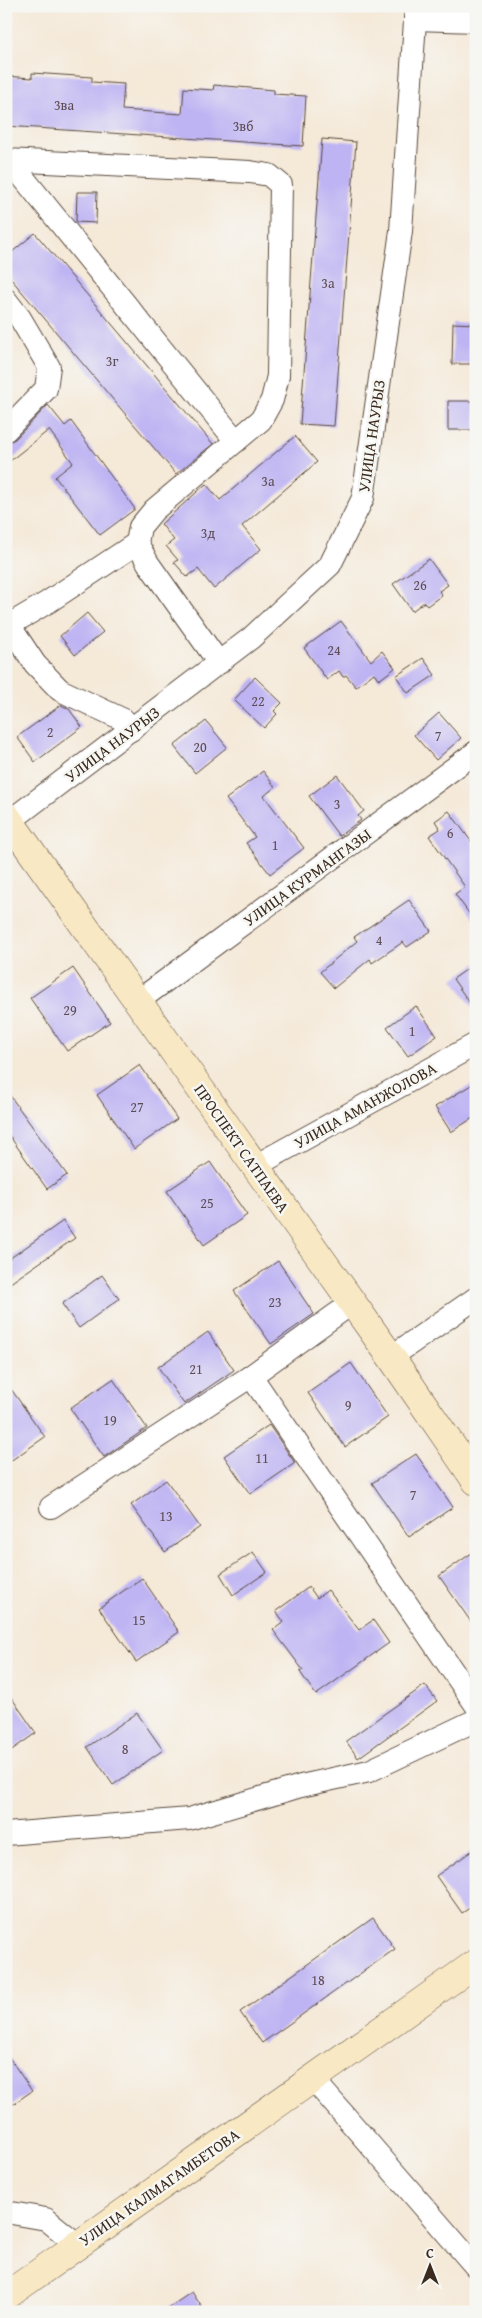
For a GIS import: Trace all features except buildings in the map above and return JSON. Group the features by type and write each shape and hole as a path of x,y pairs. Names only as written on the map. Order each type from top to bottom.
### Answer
{"street":[{"path":"416,12 476,21"},
{"name":"УЛИЦА НАУРЫЗ","path":"8,820 131,730 251,638 330,566 363,498 401,231 416,12"},
{"path":"8,160 250,172 269,175 281,185 278,376 272,400 261,420 154,510 140,527 137,543 148,563 219,663"},
{"path":"8,160 236,441"},
{"path":"6,300 20,318 49,367 46,389 6,430"},
{"path":"131,730 124,720 60,690 35,664 8,623 48,602 137,543"},
{"name":"УЛИЦА КУРМАНГАЗЫ","path":"138,1001 476,752"},
{"name":"ПРОСПЕКТ САТПАЕВА","path":"8,820 391,1357 476,1481"},
{"name":"УЛИЦА АМАНЖОЛОВА","path":"255,1166 476,1044"},
{"path":"391,1357 476,1298"},
{"path":"51,1507 251,1376 352,1303"},
{"path":"251,1376 476,1705"},
{"path":"6,1834 189,1819 301,1786 369,1771 476,1720"},
{"name":"УЛИЦА КАЛМАГАМБЕТОВА","path":"6,2296 476,1963"},
{"path":"313,2079 476,2267"},
{"path":"6,2212 46,2219 78,2245"}]}
